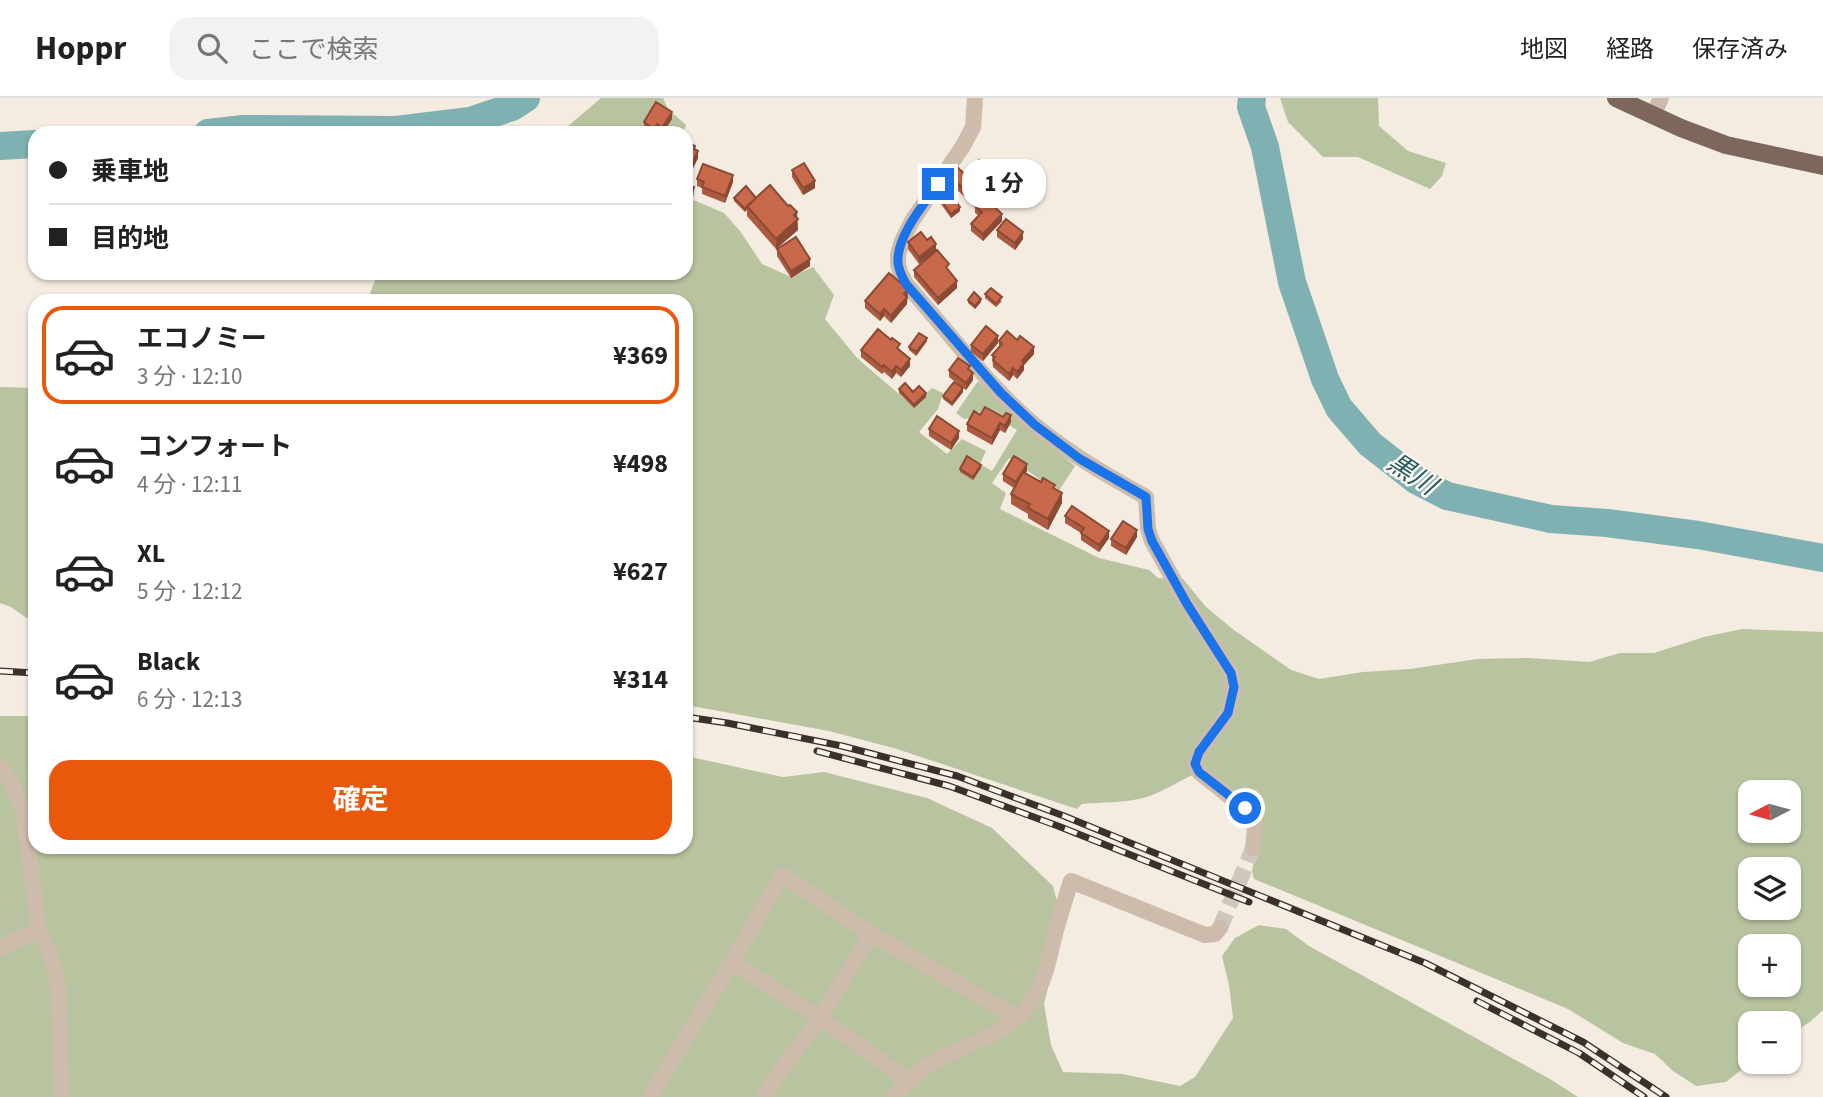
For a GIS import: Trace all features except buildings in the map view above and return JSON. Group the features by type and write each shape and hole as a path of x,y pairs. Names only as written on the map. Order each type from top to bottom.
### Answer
{"main road":[{"path":"1616,98 1726,145 1823,166"}],"street":[{"path":"975,98 973,127 912,221 902,242 898,255 900,272 906,284 1001,393 1035,425 1064,448 1146,497 1148,529 1152,541 1187,604 1231,673 1234,687 1228,713 1199,752 1195,764 1199,772 1254,816 1253,848"},
{"path":"1653,116 1661,98"},
{"path":"0,766 12,784 23,812 28,849"},
{"path":"29,854 39,930 49,951 58,984 62,1097"},
{"path":"650,1097 782,875 871,934 1016,1017"},
{"path":"893,1097 908,1081 936,1060 1001,1030 1033,1001 1043,980 1071,881 1205,935 1215,934 1220,928"},
{"path":"0,948 39,930"},
{"path":"764,1097 820,1018 871,934"},
{"path":"732,962 820,1018 908,1081"}],"green space":[{"path":"601,98 663,98 668,109 686,125 686,126 568,126"},
{"path":"1280,98 1378,98 1379,126 1408,151 1446,163 1442,176 1430,189 1358,157 1323,157 1288,122"},
{"path":"693,200 696,201 724,213 762,264 791,277 813,267 834,295 825,319 857,358 913,406 932,388 943,393 938,409 919,432 947,454 962,439 986,451 980,464 992,471 1017,430 983,409 975,417 964,419 956,413 978,381 1036,435 1075,466 1058,492 1009,458 992,483 1006,493 1000,509 1099,558 1149,570 1158,578 1183,579 1206,607 1291,670 1319,679 1477,659 1529,658 1589,662 1620,653 1654,653 1704,637 1742,629 1823,632 1823,1010 1801,1028 1801,1011 1738,1011 1738,1072 1726,1082 1696,1086 1673,1071 1655,1054 1623,1043 1568,1009 1254,879 1252,871 1261,826 1203,770 1143,798 1082,804 1077,809 897,749 829,731 693,706 693,294 370,294 375,280 693,280"},
{"path":"0,387 28,388 28,619 0,603"},
{"path":"0,716 28,716 28,854 693,854 693,758 783,777 824,772 927,798 992,828 1053,886 1063,925 1044,1004 1051,1045 1063,1072 1122,1074 1180,1086 1195,1077 1233,1018 1222,956 1235,938 1259,925 1286,929 1309,946 1578,1097 0,1097"}],"waterway":[{"name":"黒川","path":"429,126 470,121 512,107 526,98"},
{"name":"黒川","path":"1252,98 1251,107 1265,147 1292,282 1325,379 1339,408 1370,444 1416,480 1447,496 1551,519 1698,535 1823,558"},
{"name":"黒川","path":"0,146 28,144"}],"tunnel":[{"path":"1220,928 1253,848"}],"railway":[{"path":"0,671 28,673"},
{"path":"693,718 842,746 957,776 1064,816 1425,963 1583,1042 1666,1097"},
{"path":"817,751 949,786 1249,902"},
{"path":"1477,1001 1579,1053 1644,1097"}],"route":[{"path":"938,184 912,221 902,242 898,255 900,272 906,284 1001,393 1035,425 1080,459 1146,497 1148,529 1152,541 1187,604 1231,673 1234,687 1228,713 1199,752 1195,764 1199,772 1245,808"}]}
